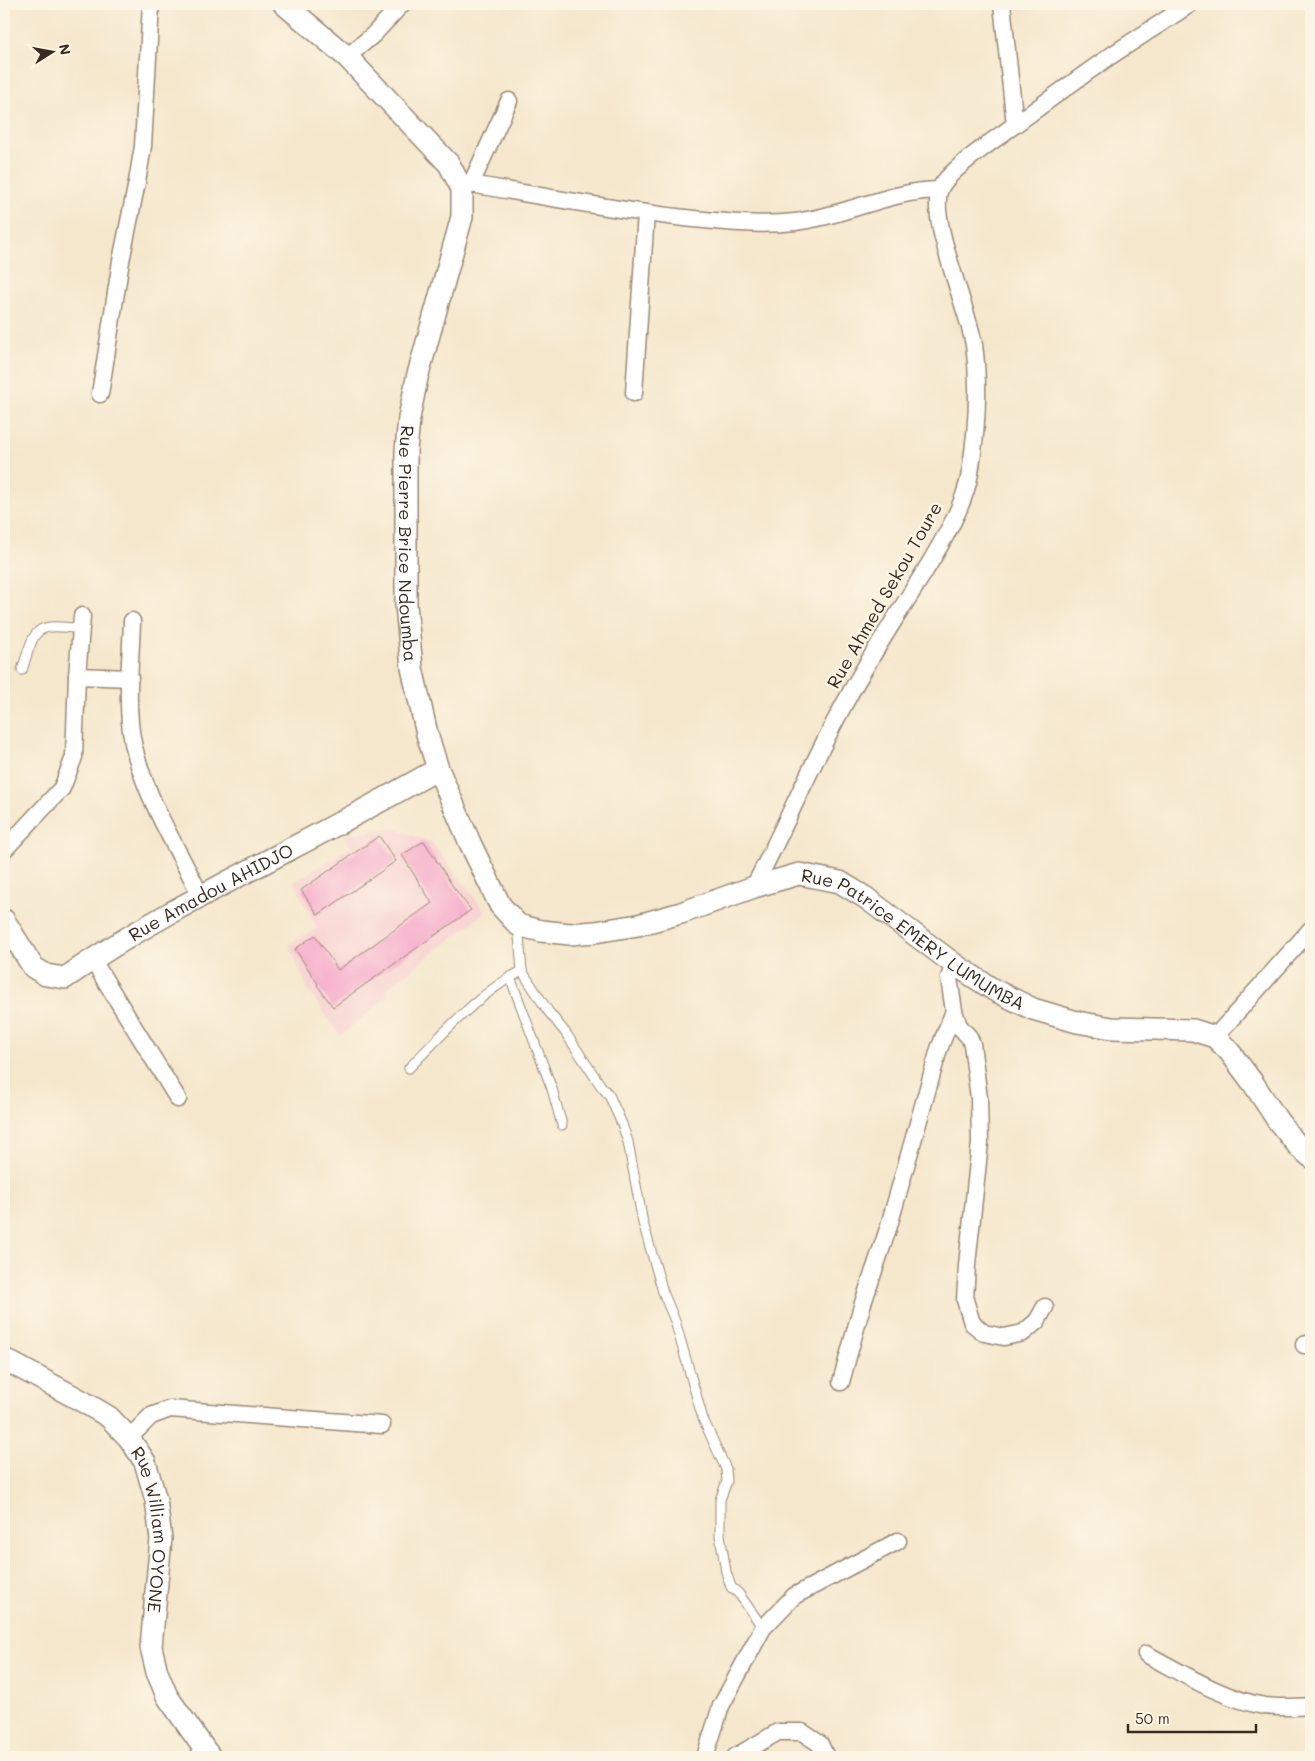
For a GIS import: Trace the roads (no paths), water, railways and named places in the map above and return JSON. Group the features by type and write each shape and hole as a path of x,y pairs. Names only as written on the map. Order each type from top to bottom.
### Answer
{"street":[{"path":"100,394 121,262 138,182 143,146 151,4"},
{"name":"Rue Pierre Brice Ndoumba","path":"284,4 347,57 449,164 467,187 462,217 417,378 409,418 406,451 406,605 412,668 427,734 438,770"},
{"path":"347,57 373,35 402,4"},
{"path":"1002,4 1015,125"},
{"path":"509,101 467,187 646,214 731,223 794,222 822,218 892,196 919,190 939,190 948,176 1015,125 1110,57 1190,4"},
{"name":"Rue Ahmed Sekou Toure","path":"754,887 848,697 944,540 970,478 975,442 977,376 973,341 964,304 949,261 938,213 939,190"},
{"path":"634,393 646,214"},
{"path":"132,621 130,710 133,742 142,774 157,809 201,896"},
{"path":"4,850 62,788 74,757 81,623"},
{"path":"77,676 130,678"},
{"path":"438,770 470,844 500,905 518,925"},
{"name":"Rue Amadou AHIDJO","path":"4,920 33,967 46,975 65,978 92,959 201,896 438,770"},
{"name":"Rue Patrice EMERY LUMUMBA","path":"518,925 541,931 570,934 595,932 638,925 681,913 754,887 799,874 840,882 866,898 954,964 994,990 1033,1009 1077,1022 1112,1028 1192,1030 1215,1037 1230,1051 1278,1121 1311,1157"},
{"path":"1215,1037 1311,930"},
{"path":"92,959 178,1099"},
{"path":"954,964 950,978 954,1011 959,1026 969,1037 972,1044 979,1098 980,1143 965,1282 965,1300 972,1323 984,1333 1004,1337 1024,1333 1037,1321 1045,1307"},
{"path":"841,1382 862,1306 888,1229 939,1049 954,1011"},
{"name":"Rue William OYONE","path":"4,1359 109,1417 129,1438 145,1462 156,1500 161,1539 151,1647 157,1672 168,1696 210,1757"},
{"path":"129,1438 151,1416 170,1409 382,1425"},
{"path":"705,1757 721,1706 763,1628 794,1596 898,1542"},
{"path":"1146,1654 1221,1692 1246,1702 1287,1708 1311,1706"},
{"path":"735,1757 778,1732 802,1732 820,1744 826,1757"}],"lane":[{"path":"22,670 31,642 38,631 45,627 81,623"},
{"path":"518,925 522,971 548,1011 609,1095 628,1142 643,1223 663,1292 675,1321 703,1419 726,1469 727,1481 720,1500 720,1535 726,1572 731,1587 739,1594 763,1628"},
{"path":"409,1068 459,1017 510,977 522,971"},
{"path":"510,977 552,1089 562,1125"}]}
